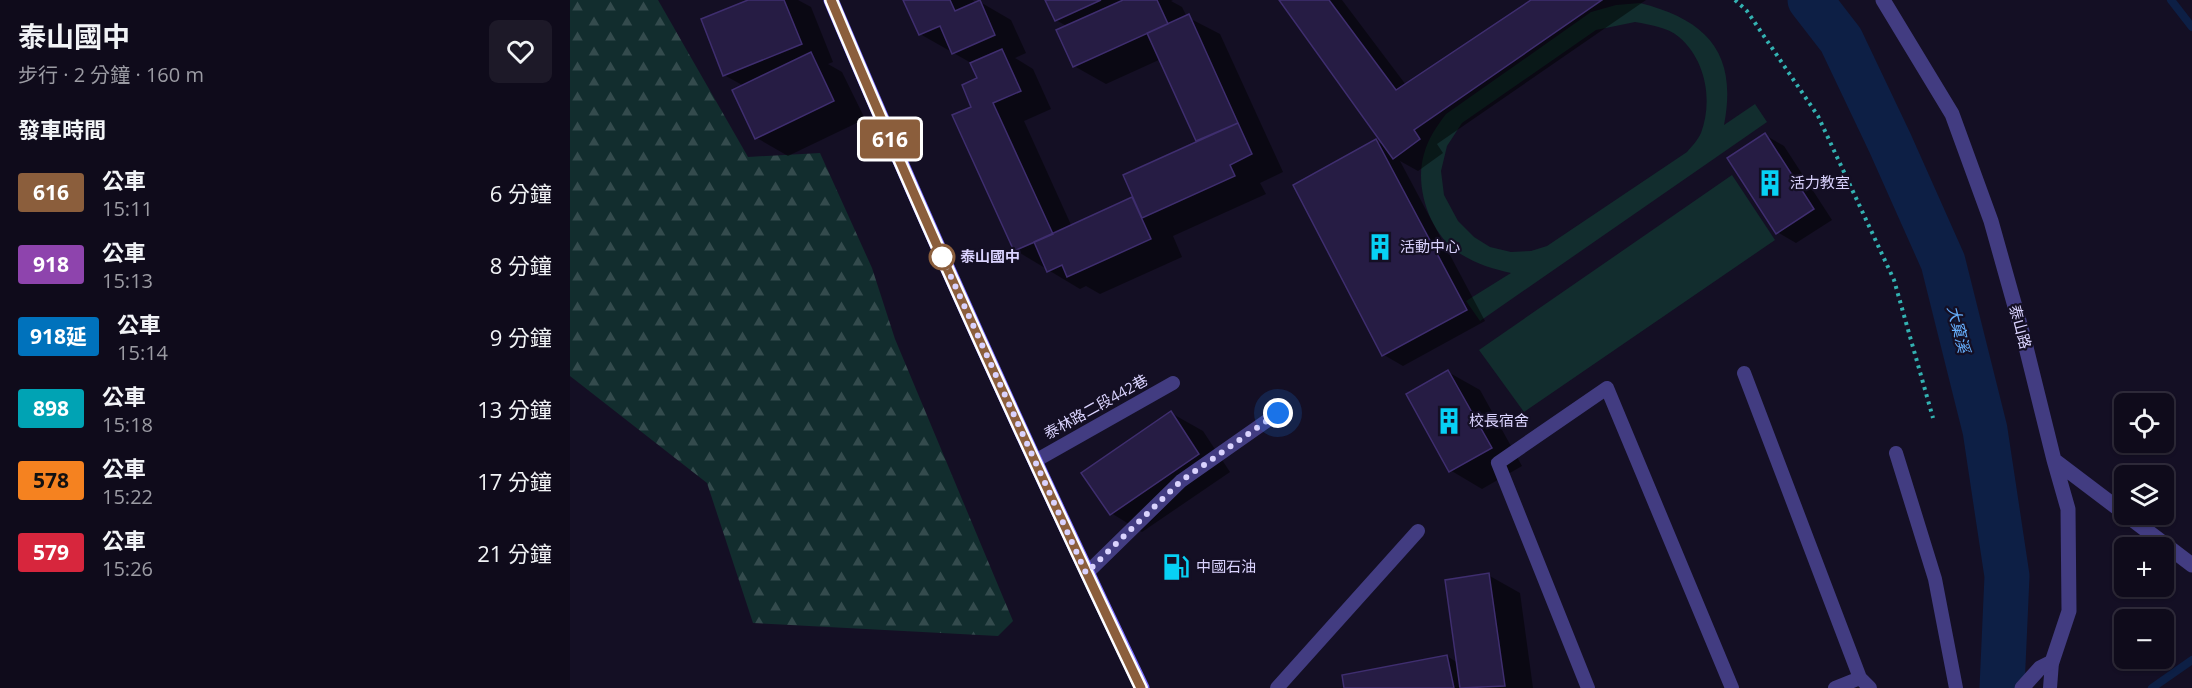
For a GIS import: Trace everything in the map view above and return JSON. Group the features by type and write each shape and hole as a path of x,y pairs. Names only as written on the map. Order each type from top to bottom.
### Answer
{"main road":[{"path":"831,0 916,200 1086,573 1142,688"}],"street":[{"name":"泰山路","path":"1883,0 1952,114 1990,221 2023,335 2068,509 2069,611 2046,665"},
{"path":"2054,460 2114,506"},
{"path":"2139,525 2192,565"},
{"path":"2022,688 2046,665"}],"lane":[{"path":"1744,373 1865,683 1835,688"},
{"name":"泰林路二段442巷","path":"1035,461 1173,383"},
{"path":"1588,688 1498,463 1607,388 1732,688"},
{"path":"1086,573 1181,481 1278,413"},
{"path":"1896,453 1935,579 1956,688"},
{"path":"1277,688 1418,531"},
{"path":"2046,665 2050,688"}],"path":[{"path":"1735,0 1747,11 1818,116 1894,280 1933,418"}],"green space":[{"path":"570,0 658,0 748,157 820,153 872,268 895,339 1013,621 998,636 753,623 707,483 570,376"},
{"path":"1640,3 1683,19 1700,30 1712,43 1721,59 1726,78 1727,100 1724,125 1755,104 1767,122 1480,321 1466,301 1511,273 1485,266 1465,257 1449,245 1440,234 1427,209 1421,181 1421,167 1428,143 1446,114 1591,12 1616,5","holes":["1635,22 1653,25 1674,34 1688,46 1696,57 1705,82 1706,108 1705,121 1695,143 1687,152 1547,246 1531,251 1511,252 1490,247 1474,237 1458,221 1444,195 1441,171 1447,146 1462,123 1596,30"]},
{"path":"1732,175 1775,240 1524,412 1479,350"}],"building":[{"path":"748,0 784,0 802,44 723,76 701,19"},
{"path":"903,0 950,0 955,11 980,0 995,35 952,54 940,26 919,35"},
{"path":"1045,0 1101,0 1055,21"},
{"path":"1123,0 1157,0 1168,24 1073,67 1056,30"},
{"path":"1279,0 1329,0 1396,90 1531,0 1602,0 1414,130 1420,139 1393,159"},
{"path":"1189,14 1238,123 1196,141 1147,33"},
{"path":"1002,49 1021,91 993,103 1053,234 1014,251 952,115 971,107 962,85 977,78 970,63"},
{"path":"811,52 834,101 755,139 732,90"},
{"path":"1238,123 1252,154 1230,165 1235,176 1142,218 1123,175"},
{"name":"活力教室","path":"1765,133 1814,209 1776,234 1727,158"},
{"name":"活動中心","path":"1376,139 1467,310 1382,356 1293,185"},
{"path":"1132,197 1151,239 1067,277 1062,265 1047,272 1034,242"},
{"name":"校長宿舍","path":"1448,370 1492,448 1449,472 1406,394"},
{"path":"1171,411 1199,454 1110,515 1081,473"},
{"path":"1489,573 1505,686 1460,688 1445,580"},
{"path":"1447,655 1454,688 1344,688 1342,675"}],"waterway":[{"name":"大窠溪","path":"1810,0 1841,40 1943,262 1985,430 2007,576 2002,688"},
{"path":"2171,0 2192,27"},
{"path":"2152,688 2192,660"}],"bus line":[{"name":"616","path":"831,0 916,200 1141,688"}],"place":[{"name":"活力教室","path":"1770,183"},
{"name":"活動中心","path":"1380,247"},
{"name":"泰山國中","path":"942,257"},
{"name":"校長宿舍","path":"1449,421"},
{"name":"中國石油","path":"1176,567"}],"route":[{"path":"942,257 1086,573 1181,481 1278,413"}]}
